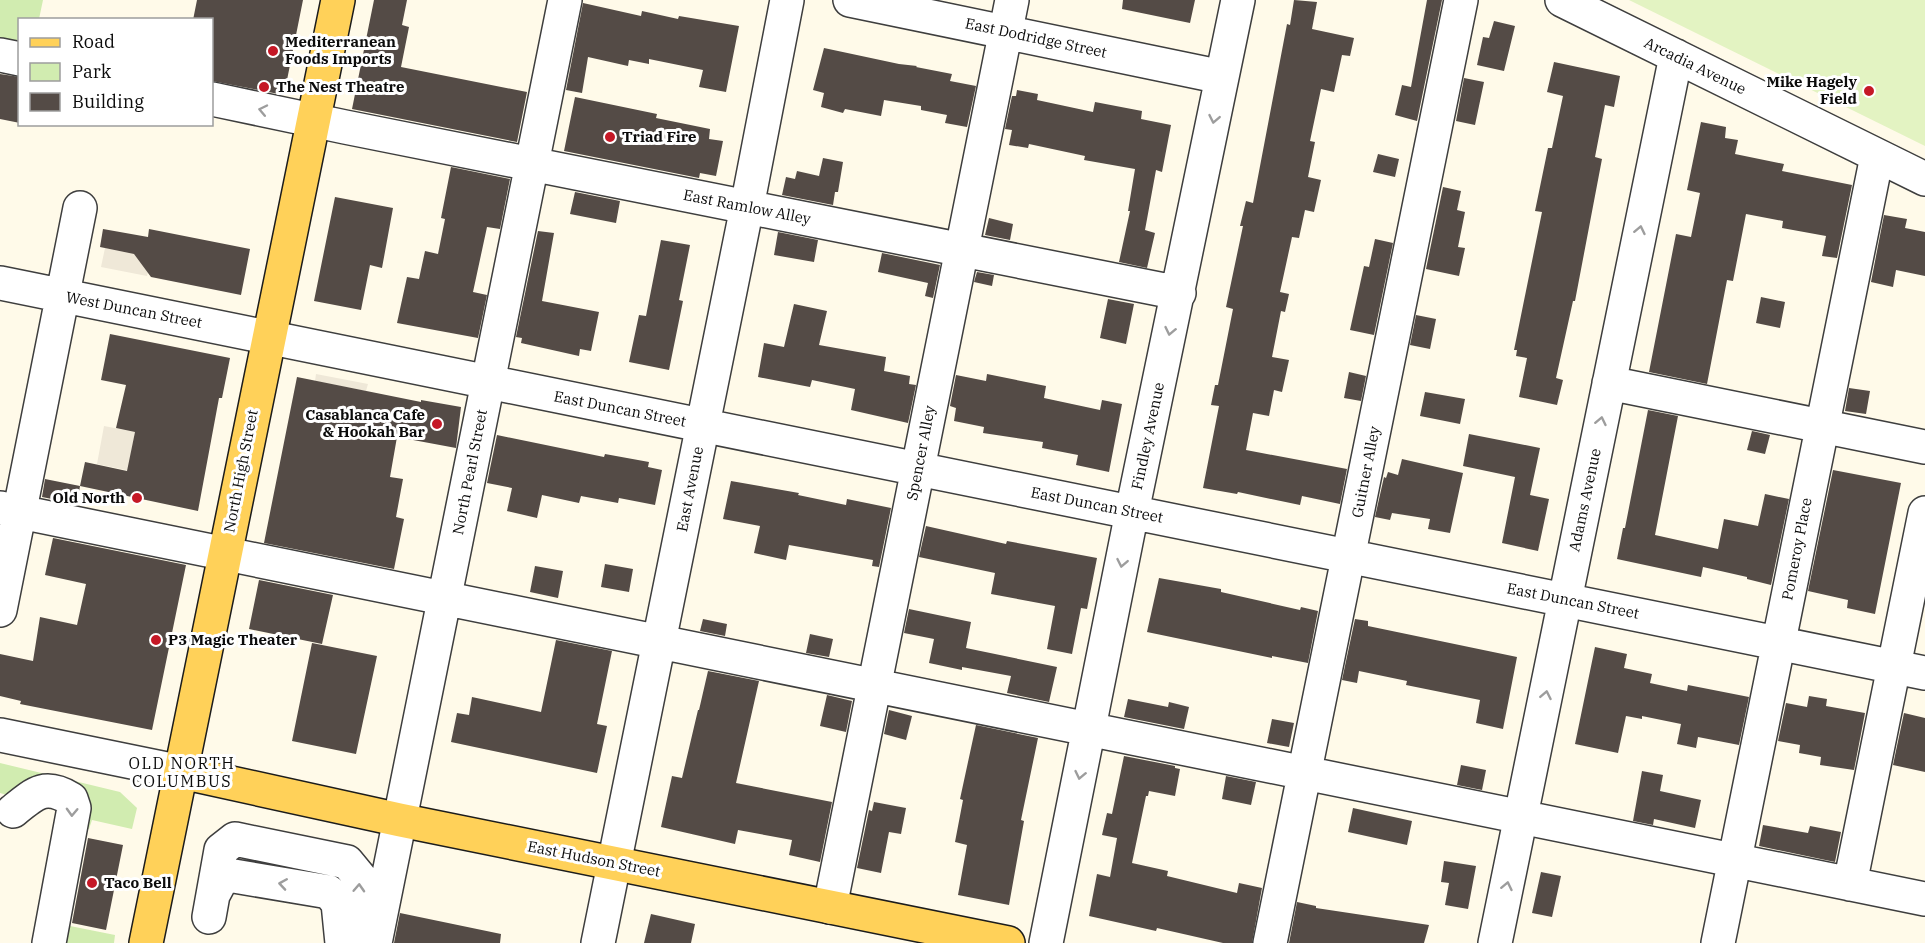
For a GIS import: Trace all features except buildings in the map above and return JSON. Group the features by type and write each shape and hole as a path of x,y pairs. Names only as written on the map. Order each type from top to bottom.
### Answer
{"main road":[{"name":"North High Street","path":"146,943 338,0"},
{"name":"East Hudson Street","path":"181,772 400,820 1008,943"}],"street":[{"name":"North Pearl Street","path":"375,943 565,0"},
{"name":"East Avenue","path":"598,943 787,0"},
{"name":"East Dodridge Street","path":"850,0 1222,77"},
{"name":"Spencer Alley","path":"830,907 1012,0"},
{"name":"Findley Avenue","path":"1046,943 1238,0"},
{"name":"Guitner Alley","path":"1270,943 1461,0"},
{"name":"Arcadia Avenue","path":"1575,3 1925,180"},
{"path":"0,55 18,59"},
{"name":"Adams Avenue","path":"1495,943 1676,56"},
{"name":"East Ramlow Alley","path":"213,99 1179,293"},
{"name":"Pomeroy Place","path":"1718,943 1877,156"},
{"path":"0,610 10,510 63,296 80,208"},
{"name":"West Duncan Street","path":"0,283 268,337"},
{"name":"East Duncan Street","path":"268,337 1910,670"},
{"path":"1609,383 1925,447"},
{"path":"10,510 1925,899"},
{"path":"1850,884 1910,670 1925,513"},
{"path":"0,735 181,772"},
{"path":"13,811 34,794 42,791 63,794 71,799 74,808 49,943"},
{"path":"211,906 221,850 235,839 347,862 361,879 357,910 342,943"}],"green space":[{"path":"0,0 43,0 39,18 18,18 18,49 0,45"},
{"name":"Mike Hagely Field","path":"1629,0 1925,0 1925,146"},
{"path":"0,763 120,792 137,808 132,829 92,820 89,829 80,827 83,817 0,793"},
{"path":"60,924 115,935 114,943 57,943"}],"shaded area":[{"path":"105,248 134,254 148,272 147,276 101,267"},
{"path":"316,374 368,384 366,391 315,381"},
{"path":"104,426 135,432 131,453 160,477 97,464"}],"place":[{"name":"Mediterranean Foods Imports","path":"273,51"},
{"name":"The Nest Theatre","path":"264,87"},
{"name":"Mike Hagely Field","path":"1869,91"},
{"name":"Triad Fire","path":"610,137"},
{"name":"Casablanca Cafe & Hookah Bar","path":"437,424"},
{"name":"Old North","path":"137,498"},
{"name":"P3 Magic Theater","path":"156,640"},
{"name":"Taco Bell","path":"92,883"}],"district":[{"name":"OLD NORTH COLUMBUS","path":"182,772"}]}
